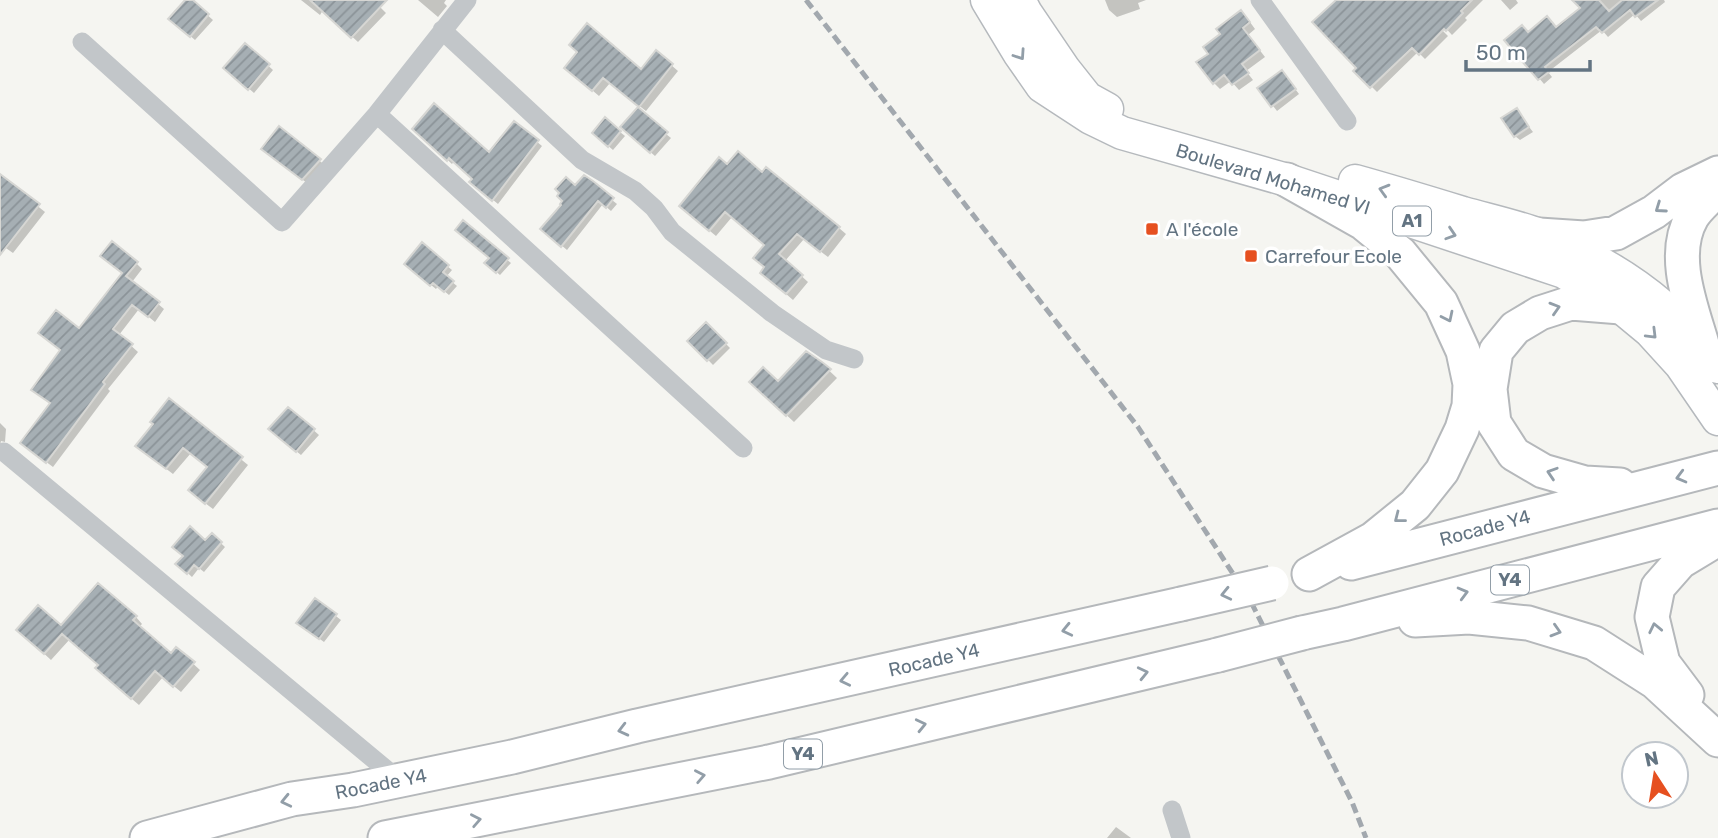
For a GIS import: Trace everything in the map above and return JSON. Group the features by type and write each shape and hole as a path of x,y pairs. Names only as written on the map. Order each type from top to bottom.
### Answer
{"highway":[{"path":"1539,235 1584,238 1616,233 1654,212 1683,190 1718,173"},
{"path":"1287,180 1363,223 1400,253 1441,303 1463,351 1469,384 1469,406 1462,429 1442,471 1415,505 1373,539 1309,574"},
{"path":"1710,356 1688,296 1682,262 1684,240 1692,217 1718,190"},
{"path":"1621,307 1572,303 1539,313 1515,328 1496,351 1490,389 1494,423 1514,454 1543,471 1585,483 1643,487"},
{"name":"Rocade Y4","path":"147,838 292,799 353,790 512,757 637,726 1272,583 1718,468"},
{"name":"Y4","path":"385,838 769,762 1343,624 1718,526"},
{"path":"1718,539 1680,562 1658,587 1652,617 1663,663 1684,693 1718,722"},
{"path":"1343,624 1469,617 1528,623 1594,643 1655,682 1718,740"}],"main road":[{"name":"Boulevard Mohamed VI","path":"987,0 1018,53 1042,86 1091,118 1122,133 1287,180 1564,272 1621,307 1650,331 1681,365 1716,416"},
{"name":"Boulevard Mohamed VI","path":"1019,0 1064,69 1087,98 1155,129 1376,187 1539,235 1601,264 1647,294 1672,314 1710,356"}],"street":[{"path":"82,42 282,222 377,114 467,0"},
{"path":"1261,0 1347,121"},
{"path":"442,30 582,160 635,191 654,208 672,232 762,305 826,350 854,359"},
{"path":"377,114 743,448"},
{"path":"4,453 400,781"},
{"path":"1172,810 1181,838"}],"building":[{"path":"185,0 193,0 209,14 190,37 168,19"},
{"path":"310,0 387,0 351,38"},
{"path":"1336,0 1472,0 1446,31 1444,29 1419,55 1412,48 1370,88 1353,71 1356,68 1312,22"},
{"path":"1572,0 1599,0 1609,11 1622,0 1658,0 1635,17 1630,10 1602,33 1596,27 1545,67 1549,72 1538,80 1504,40 1522,25 1528,32 1547,16 1556,27 1580,8"},
{"path":"1241,10 1250,22 1243,28 1260,50 1242,64 1249,73 1232,85 1224,75 1213,84 1196,62 1208,54 1203,47 1220,34 1216,29"},
{"path":"587,23 641,69 656,50 673,64 639,107 603,78 592,91 564,68 577,52 569,45"},
{"path":"245,43 270,64 248,90 223,68"},
{"path":"1282,70 1296,89 1271,107 1257,88"},
{"path":"434,103 489,152 514,121 539,140 492,201 469,182 472,179 449,158 447,161 412,129"},
{"path":"638,107 668,132 650,153 620,127"},
{"path":"1517,108 1529,127 1514,137 1501,118"},
{"path":"605,117 621,131 608,147 592,133"},
{"path":"279,126 321,159 302,180 261,149"},
{"path":"738,151 762,172 766,167 840,227 820,252 797,234 779,254 803,275 786,294 760,273 764,267 753,258 764,245 725,212 709,231 679,206 719,157 727,164"},
{"path":"0,174 40,204 0,255"},
{"path":"584,175 614,198 606,208 598,201 561,247 540,229 561,205 562,201 557,196 559,193 555,189 566,177 575,185"},
{"path":"463,220 509,258 496,273 484,263 489,258 455,230"},
{"path":"112,241 138,262 126,276 160,302 148,317 132,305 113,329 133,344 46,463 20,443 50,403 31,390 60,350 38,333 56,310 79,328 122,273 100,256"},
{"path":"422,242 449,265 443,272 454,281 444,292 433,283 430,286 404,264"},
{"path":"706,322 727,343 707,361 687,341"},
{"path":"806,351 831,369 786,416 749,382 763,367 778,381"},
{"path":"169,398 243,457 205,504 188,490 207,467 183,448 166,469 135,446"},
{"path":"288,407 315,429 296,452 268,429"},
{"path":"190,526 205,540 212,533 222,542 199,569 194,565 187,574 175,564 183,556 172,547"},
{"path":"98,583 137,616 133,620 171,653 176,647 195,662 173,687 155,671 131,699 95,668 98,665 62,634 44,654 16,630 38,605 61,625"},
{"path":"315,598 337,614 319,639 296,623"}],"railway":[{"path":"806,0 1138,427 1250,600 1352,802 1366,838"}],"place":[{"name":"A l'école","path":"1152,229"},
{"name":"Carrefour Ecole","path":"1251,256"}]}
